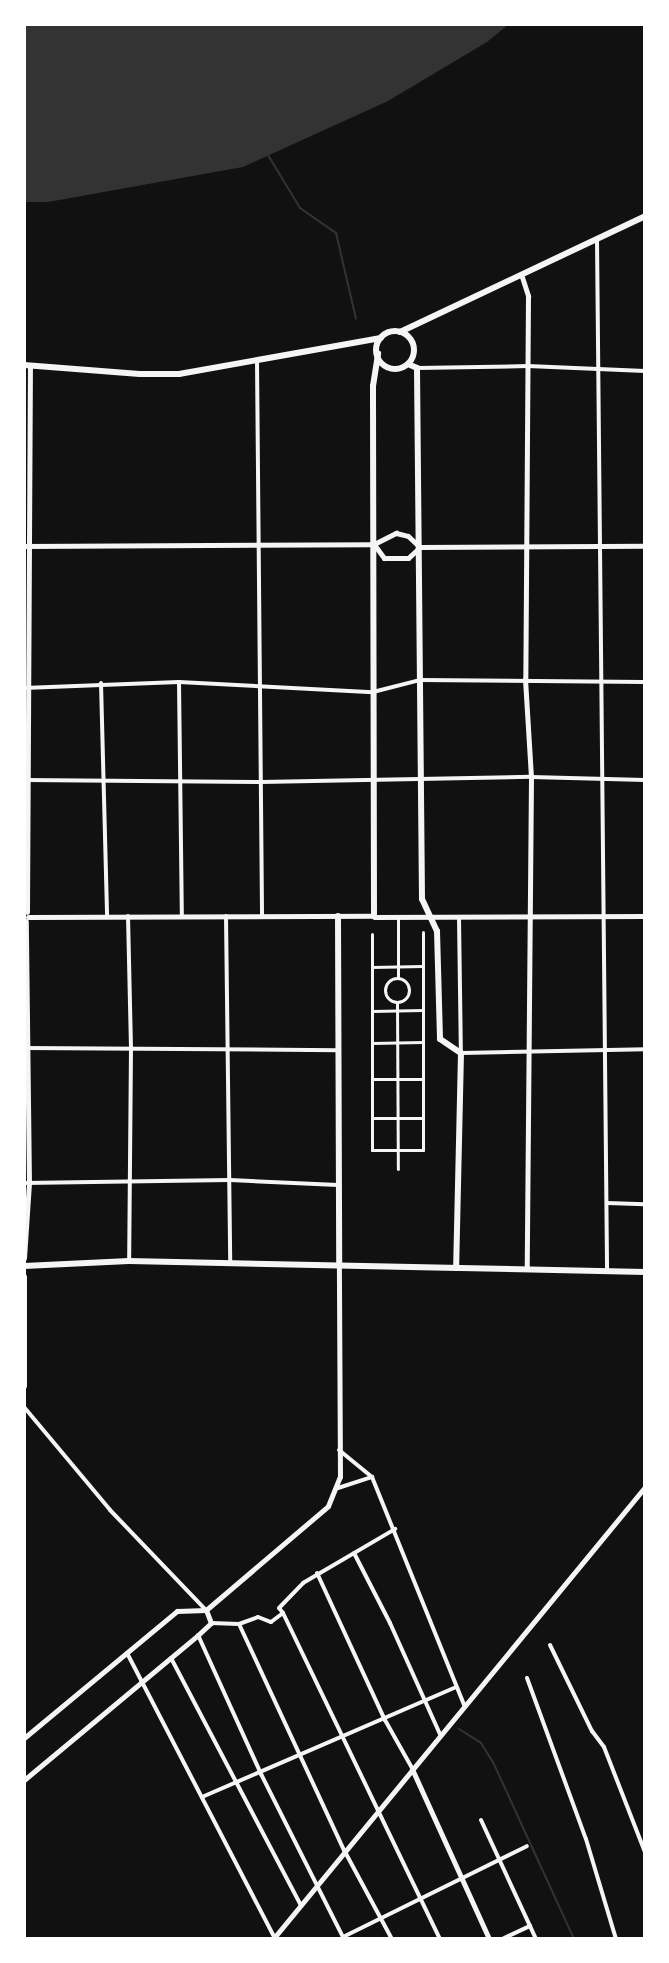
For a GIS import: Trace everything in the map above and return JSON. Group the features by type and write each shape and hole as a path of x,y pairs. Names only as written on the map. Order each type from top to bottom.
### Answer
{"main road":[{"path":"27,366 179,374 381,338 522,277 645,216"},
{"path":"400,332 409,338 414,348 408,364"},
{"path":"374,916 373,386 381,338"},
{"path":"378,353 382,363 392,369 408,364 417,368 422,899 437,931 440,1039 461,1053 456,1267"},
{"path":"338,916 339,1264"},
{"path":"24,1266 129,1261 230,1266 339,1264 645,1272"},
{"path":"24,1277 24,1386"}],"street":[{"path":"597,240 607,1271"},
{"path":"522,277 528,296 525,679 531,777 526,1052 527,1269"},
{"path":"257,361 262,915"},
{"path":"24,1258 27,1183 27,366"},
{"path":"417,368 528,366 645,371"},
{"path":"28,546 374,544 396,533 408,536 420,547"},
{"path":"374,544 384,558 396,561 408,558 420,547 645,546"},
{"path":"27,688 179,682 373,692 420,680 645,682"},
{"path":"179,682 182,915"},
{"path":"101,683 107,915"},
{"path":"26,779 103,782 531,777 645,780"},
{"path":"26,917 226,914 459,918 645,916"},
{"path":"226,914 230,1266"},
{"path":"128,916 131,1048 129,1261"},
{"path":"366,917 374,916"},
{"path":"398,916 398,978"},
{"path":"459,918 461,1053 645,1049"},
{"path":"372,934 372,1150 423,1150 423,932"},
{"path":"372,967 423,966"},
{"path":"398,978 406,981 409,993 397,1003 390,1000 385,990 389,981 398,978"},
{"path":"397,1003 398,1169"},
{"path":"372,1011 423,1010"},
{"path":"372,1043 423,1042"},
{"path":"25,1048 339,1050"},
{"path":"372,1079 423,1079"},
{"path":"372,1118 423,1118"},
{"path":"27,1183 230,1180 340,1185"},
{"path":"607,1203 645,1204"},
{"path":"24,1738 177,1611 206,1610 328,1506 338,1488 339,1264"},
{"path":"24,1407 110,1510 206,1610 211,1623"},
{"path":"339,1450 372,1477 464,1705"},
{"path":"338,1488 372,1477"},
{"path":"127,1653 274,1938 645,1487"},
{"path":"395,1529 317,1573 279,1608 380,1810 440,1939"},
{"path":"353,1552 390,1623 440,1734"},
{"path":"317,1573 385,1720 412,1768 489,1939"},
{"path":"24,1780 211,1623 239,1624 258,1617 271,1622 283,1613"},
{"path":"239,1624 344,1850 392,1939"},
{"path":"198,1635 261,1774 344,1938 527,1846"},
{"path":"550,1645 592,1731 604,1747 645,1852"},
{"path":"171,1658 301,1906"},
{"path":"527,1678 586,1839 616,1939"},
{"path":"202,1797 343,1739 456,1687"},
{"path":"481,1820 536,1939"},
{"path":"502,1939 530,1926"}],"shaded area":[{"path":"24,24 509,24 487,42 388,101 243,167 48,202 24,202"}],"waterway":[{"path":"268,155 300,208 336,233 356,319"},
{"path":"459,1729 481,1743 493,1762 574,1939"}]}
